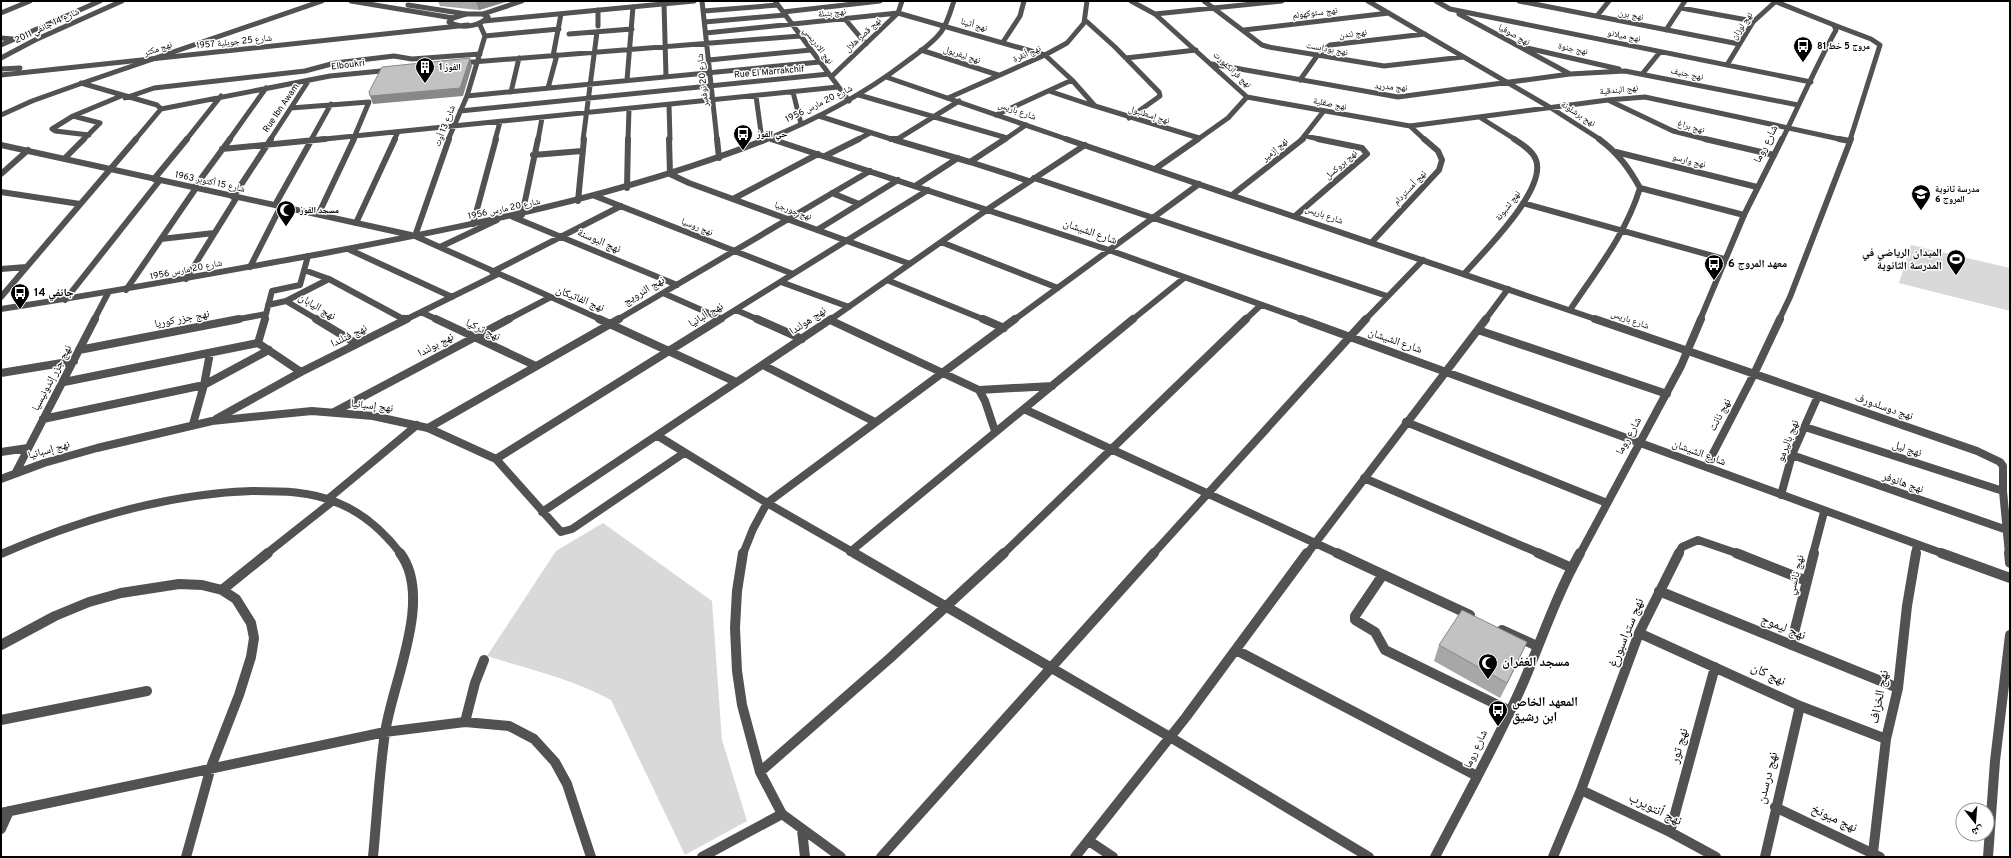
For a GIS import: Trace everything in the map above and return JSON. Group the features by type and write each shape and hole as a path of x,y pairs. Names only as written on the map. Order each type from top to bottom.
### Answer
{"street":[{"path":"1,13 30,1"},
{"name":"شارع 14 جانفي 2011","path":"1,45 100,1"},
{"name":"شارع 14 جانفي 2011","path":"1,58 42,37 122,1"},
{"name":"نهج مكثر","path":"1,115 32,101 81,83 322,1"},
{"path":"351,1 453,18 466,14"},
{"path":"384,1 466,14 483,14 522,1"},
{"path":"468,25 482,22 694,1"},
{"name":"شارع 20 نوفمبر","path":"702,1 719,158"},
{"path":"705,22 784,14 880,1"},
{"name":"نهج قصر هلال","path":"830,76 898,13 902,1"},
{"name":"شارع 20 مارس 1956","path":"1,309 126,290 348,249 513,217 627,188 719,158 819,116 849,101 886,78 921,50 945,25 954,1"},
{"path":"1003,42 1020,16 1024,1"},
{"name":"نهج أنقرة","path":"948,98 1045,55 1067,43 1081,28 1085,20 1087,1"},
{"name":"نهج فرانكفورت","path":"1131,1 1155,14 1247,97 1228,118 1155,169"},
{"name":"نهج بودابست","path":"1204,1 1265,46 1317,56 1384,66 1463,57"},
{"path":"1155,14 1282,1"},
{"name":"نهج برشلونة","path":"1368,1 1551,108 1600,139 1616,152 1628,166 1640,188"},
{"name":"نهج ميلانو","path":"1436,1 1450,9 1811,82"},
{"name":"نهج برن","path":"1520,1 1739,44"},
{"path":"1597,16 1609,1"},
{"path":"1666,30 1684,1"},
{"path":"1774,1 1834,25"},
{"name":"نهج لوزان","path":"1727,65 1753,21 1774,1"},
{"path":"704,11 776,3"},
{"name":"نهج الادريسي","path":"776,3 849,101"},
{"path":"664,4 667,47 666,76"},
{"path":"627,80 633,7"},
{"path":"1680,8 1753,21"},
{"name":"نهج صوفيا","path":"1450,9 1570,74"},
{"path":"598,10 598,26"},
{"name":"نهج بنبلة","path":"706,33 844,20 898,13"},
{"name":"نهج أثينا","path":"898,13 945,25 1045,55"},
{"name":"نهج ستوكهولم","path":"1244,30 1389,13"},
{"path":"482,22 488,17 483,14"},
{"path":"548,88 555,56 561,14"},
{"path":"450,24 449,22 453,18"},
{"path":"1478,24 1497,19"},
{"path":"844,20 866,44"},
{"path":"1085,20 1126,58 1159,92 1160,96 1156,102 1129,118"},
{"path":"482,22 485,36 558,29"},
{"name":"شارع 25 جويلية 1957","path":"1,69 450,24 468,25"},
{"name":"شارع 25 جويلية 1957","path":"1,75 468,25"},
{"name":"شارع روما","path":"1434,857 1477,776 1508,710 1524,681 1537,646 1572,568 1667,394 1688,351 1724,259 1757,187 1811,82 1815,67 1836,30 1834,25"},
{"name":"نهج نانت","path":"1706,467 1754,374 1793,290 1850,141 1880,45 1871,39 1834,25"},
{"path":"569,34 632,29"},
{"path":"578,201 586,113 592,84 597,32"},
{"name":"نهج لندن","path":"1300,80 1317,56 1330,45 1425,34"},
{"name":"شارع 13 أوت","path":"415,236 453,126 467,96 485,36"},
{"path":"456,64 478,61 800,36"},
{"path":"1,38 12,39"},
{"name":"نهج جنوة","path":"1518,46 1598,63 1625,71"},
{"path":"709,60 811,50"},
{"name":"نهج ليفربول","path":"921,50 998,75"},
{"path":"1126,58 1196,50"},
{"path":"1643,73 1660,52"},
{"path":"89,135 52,130 54,127 73,116 123,97 154,88 305,71 335,63 394,56 412,59 480,54"},
{"name":"نهج إسطنبول","path":"1045,55 1072,80 1095,106"},
{"path":"511,92 519,58"},
{"path":"467,96 820,62"},
{"name":"نهج مدريد","path":"1212,64 1398,97 1570,74"},
{"name":"Elboukri","path":"160,109 309,80 398,69"},
{"name":"نهج جنيف","path":"1570,74 1625,71 1643,73 1798,105"},
{"name":"Rue El Marrakchif","path":"460,111 711,85 830,76"},
{"name":"شارع باريس","path":"886,78 959,101 1754,374"},
{"name":"Rue Ibn Awam","path":"186,279 265,145 309,80"},
{"path":"996,114 1072,80"},
{"path":"1,297 160,109 157,105 123,97 81,83"},
{"path":"222,149 542,118 838,87"},
{"path":"126,290 222,149 266,88"},
{"name":"نهج إسطنبول","path":"1048,91 1129,118 1199,138"},
{"path":"793,92 800,124"},
{"path":"859,95 1007,138"},
{"path":"65,300 221,96"},
{"path":"756,96 766,139"},
{"name":"نهج صقلية","path":"1247,97 1323,112 1410,126"},
{"name":"نهج البندقية","path":"1410,126 1481,118 1608,100 1649,97 1850,141"},
{"name":"نهج براغ","path":"1608,100 1669,130 1774,155"},
{"path":"895,140 959,101"},
{"path":"291,108 369,102 319,213"},
{"path":"250,267 278,206 331,104"},
{"path":"669,105 670,174"},
{"path":"627,188 629,109"},
{"name":"نهج إزمير","path":"1232,195 1306,136 1323,112"},
{"path":"65,158 100,123 73,116"},
{"path":"819,116 870,133 1032,179 1155,218 1387,296"},
{"path":"522,214 533,155 542,118"},
{"name":"نهج لشبونة","path":"1464,274 1524,203 1536,180 1538,171 1535,159 1527,149 1481,118"},
{"path":"473,224 500,122"},
{"path":"970,162 1026,125"},
{"name":"نهج أمستردام","path":"1372,242 1439,170 1442,160 1438,151 1410,126"},
{"path":"356,223 398,132"},
{"path":"734,199 870,133"},
{"name":"نهج بروكسل","path":"1295,216 1367,154 1362,148 1306,136"},
{"name":"شارع الشيشان","path":"766,139 822,155 915,186 988,208 1109,250 1445,371 1824,512 2010,578"},
{"name":"شارع 15 أكتوبر 1963","path":"1,145 235,197 319,213 415,236"},
{"name":"نهج هولندا","path":"542,512 830,320 988,208 1085,145"},
{"path":"1,174 28,150"},
{"path":"533,155 582,151"},
{"name":"نهج وارسو","path":"1616,152 1757,187"},
{"path":"915,186 958,158"},
{"name":"نهج النرويج","path":"428,428 611,324 870,171"},
{"name":"نهج جورجيا","path":"670,174 689,184 734,199 910,264"},
{"path":"817,230 898,180"},
{"path":"841,857 782,814 760,772 742,705 737,671 735,628 737,591 742,556 767,504 875,422 1109,250 1155,218 1199,184"},
{"path":"1570,310 1621,231 1637,203 1640,188 1744,215"},
{"name":"نهج ألبانيا","path":"496,459 928,190"},
{"path":"1,192 80,204"},
{"path":"832,193 859,204"},
{"name":"نهج روسيا","path":"595,196 793,274"},
{"path":"1524,203 1724,259"},
{"name":"نهج فنلندا","path":"212,421 301,372 452,297 562,236 621,206"},
{"name":"نهج البوسنة","path":"513,217 562,236 677,285"},
{"path":"440,247 497,220"},
{"path":"161,239 214,232"},
{"name":"نهج الفاتيكان","path":"415,236 549,298 669,350 736,382"},
{"path":"941,242 1058,288"},
{"path":"348,249 452,297"},
{"path":"258,342 272,291 299,286 308,256"},
{"path":"881,857 1050,667 1207,494 1387,296 1423,260"},
{"path":"1,269 26,267"},
{"path":"304,270 329,279 405,320"},
{"path":"850,552 995,431 1184,278"},
{"path":"268,305 286,301 329,279"},
{"path":"887,280 1004,328"},
{"path":"781,282 848,307"},
{"path":"1075,857 1170,737 1406,422 1508,289"},
{"name":"نهج جزر إندونيسيا","path":"16,472 64,382 108,293"},
{"path":"663,293 722,319"},
{"name":"نهج بولندا","path":"334,412 549,298"},
{"name":"نهج اليابان","path":"286,301 357,344"},
{"path":"760,772 828,715 945,607 1112,450 1261,305"},
{"path":"736,310 802,338"},
{"name":"نهج تركيا","path":"421,312 473,338 536,366"},
{"name":"نهج جزر كوريا","path":"79,350 266,314"},
{"path":"830,320 980,390 1052,386"},
{"path":"1478,330 1667,394"},
{"path":"64,382 258,342 301,372"},
{"path":"43,419 204,385 269,350"},
{"path":"193,424 204,385 210,353"},
{"path":"1,381 4,373 74,361"},
{"path":"763,365 875,422"},
{"name":"نهج دوسلدورف","path":"1754,374 1976,451 2000,462 2004,466 2003,491"},
{"path":"980,390 985,400 995,431"},
{"name":"نهج باليرمو","path":"1781,495 1792,455 1818,396"},
{"path":"1024,409 1315,545 1480,620"},
{"name":"نهج إسبانيا","path":"1,478 16,472 97,448 193,424 292,412 334,412 373,416 428,428 496,459 557,529 561,532 567,532 684,454"},
{"path":"1406,422 1607,503"},
{"path":"222,590 331,500 417,425"},
{"name":"نهج ليل","path":"1805,427 2003,491"},
{"path":"658,436 684,454 767,504 1170,737 1368,857"},
{"path":"1,452 28,448"},
{"name":"نهج هانوفر","path":"1792,455 2007,530"},
{"path":"1364,478 1572,568"},
{"path":"1,554 78,522 133,506 189,496 241,491 280,491 313,495 331,500 363,517 389,538 411,572 414,604 406,653 385,732 373,857"},
{"path":"2003,491 2010,563"},
{"name":"نهج نانسي","path":"1791,645 1824,512"},
{"name":"نهج ستراسبورغ","path":"1553,857 1581,790 1639,632 1682,547 1698,540 1707,542 1807,581"},
{"name":"نهج الخزاف","path":"1877,855 1886,739 1898,688 1907,606 1917,545"},
{"path":"1382,576 1355,616 1355,620 1375,632 1385,650 1508,710"},
{"path":"1,645 55,616 89,602 121,593 178,584 202,585 222,590 236,599 251,623 254,638 251,657 239,695 211,767 186,857"},
{"name":"نهج ليموج","path":"1659,591 1898,688"},
{"path":"1495,627 1537,646"},
{"name":"نهج كان","path":"1639,632 1800,706 1886,739"},
{"path":"1988,857 1995,761 2010,636"},
{"path":"1236,650 1477,776"},
{"path":"465,722 475,683 484,660"},
{"name":"نهج تور","path":"1670,832 1715,667"},
{"path":"1,720 147,691"},
{"name":"نهج درسدن","path":"1765,857 1775,807 1800,706"},
{"path":"1,829 5,812 211,767 385,732 465,722 509,726 534,739 555,762 567,784 591,857"},
{"name":"نهج أنتويرب","path":"1581,790 1670,832 1716,857"},
{"name":"نهج ميونخ","path":"1775,807 1877,855"},
{"path":"702,857 782,814"},
{"path":"802,830 806,857"},
{"path":"1089,840 1113,857"}],"shaded area":[{"name":"الميدان الرياضي في المدرسة الثانوية","path":"1911,245 2010,268 2010,311 1899,283"},
{"path":"603,523 712,601 722,740 747,821 685,855 611,700 566,680 487,656 556,551"}],"building":[{"name":"الفوز 1","path":"470,58 460,88 370,96 369,92 382,67"},
{"path":"1462,610 1527,642 1507,683 1439,645"}],"place":[{"name":"مروج 5 خط 81","path":"1803,63"},
{"name":"الفوز 1","path":"425,84"},
{"name":"حي الفوز","path":"743,151"},
{"name":"مدرسة ثانوية المروج 6","path":"1921,211"},
{"name":"مسجد الفوز","path":"286,227"},
{"name":"الميدان الرياضي في المدرسة الثانوية","path":"1956,276"},
{"name":"معهد المروج 6","path":"1714,281"},
{"name":"14 جانفي","path":"20,310"},
{"name":"مسجد الغفران","path":"1488,680"},
{"name":"المعهد الخاص ابن رشيق","path":"1498,727"}]}
